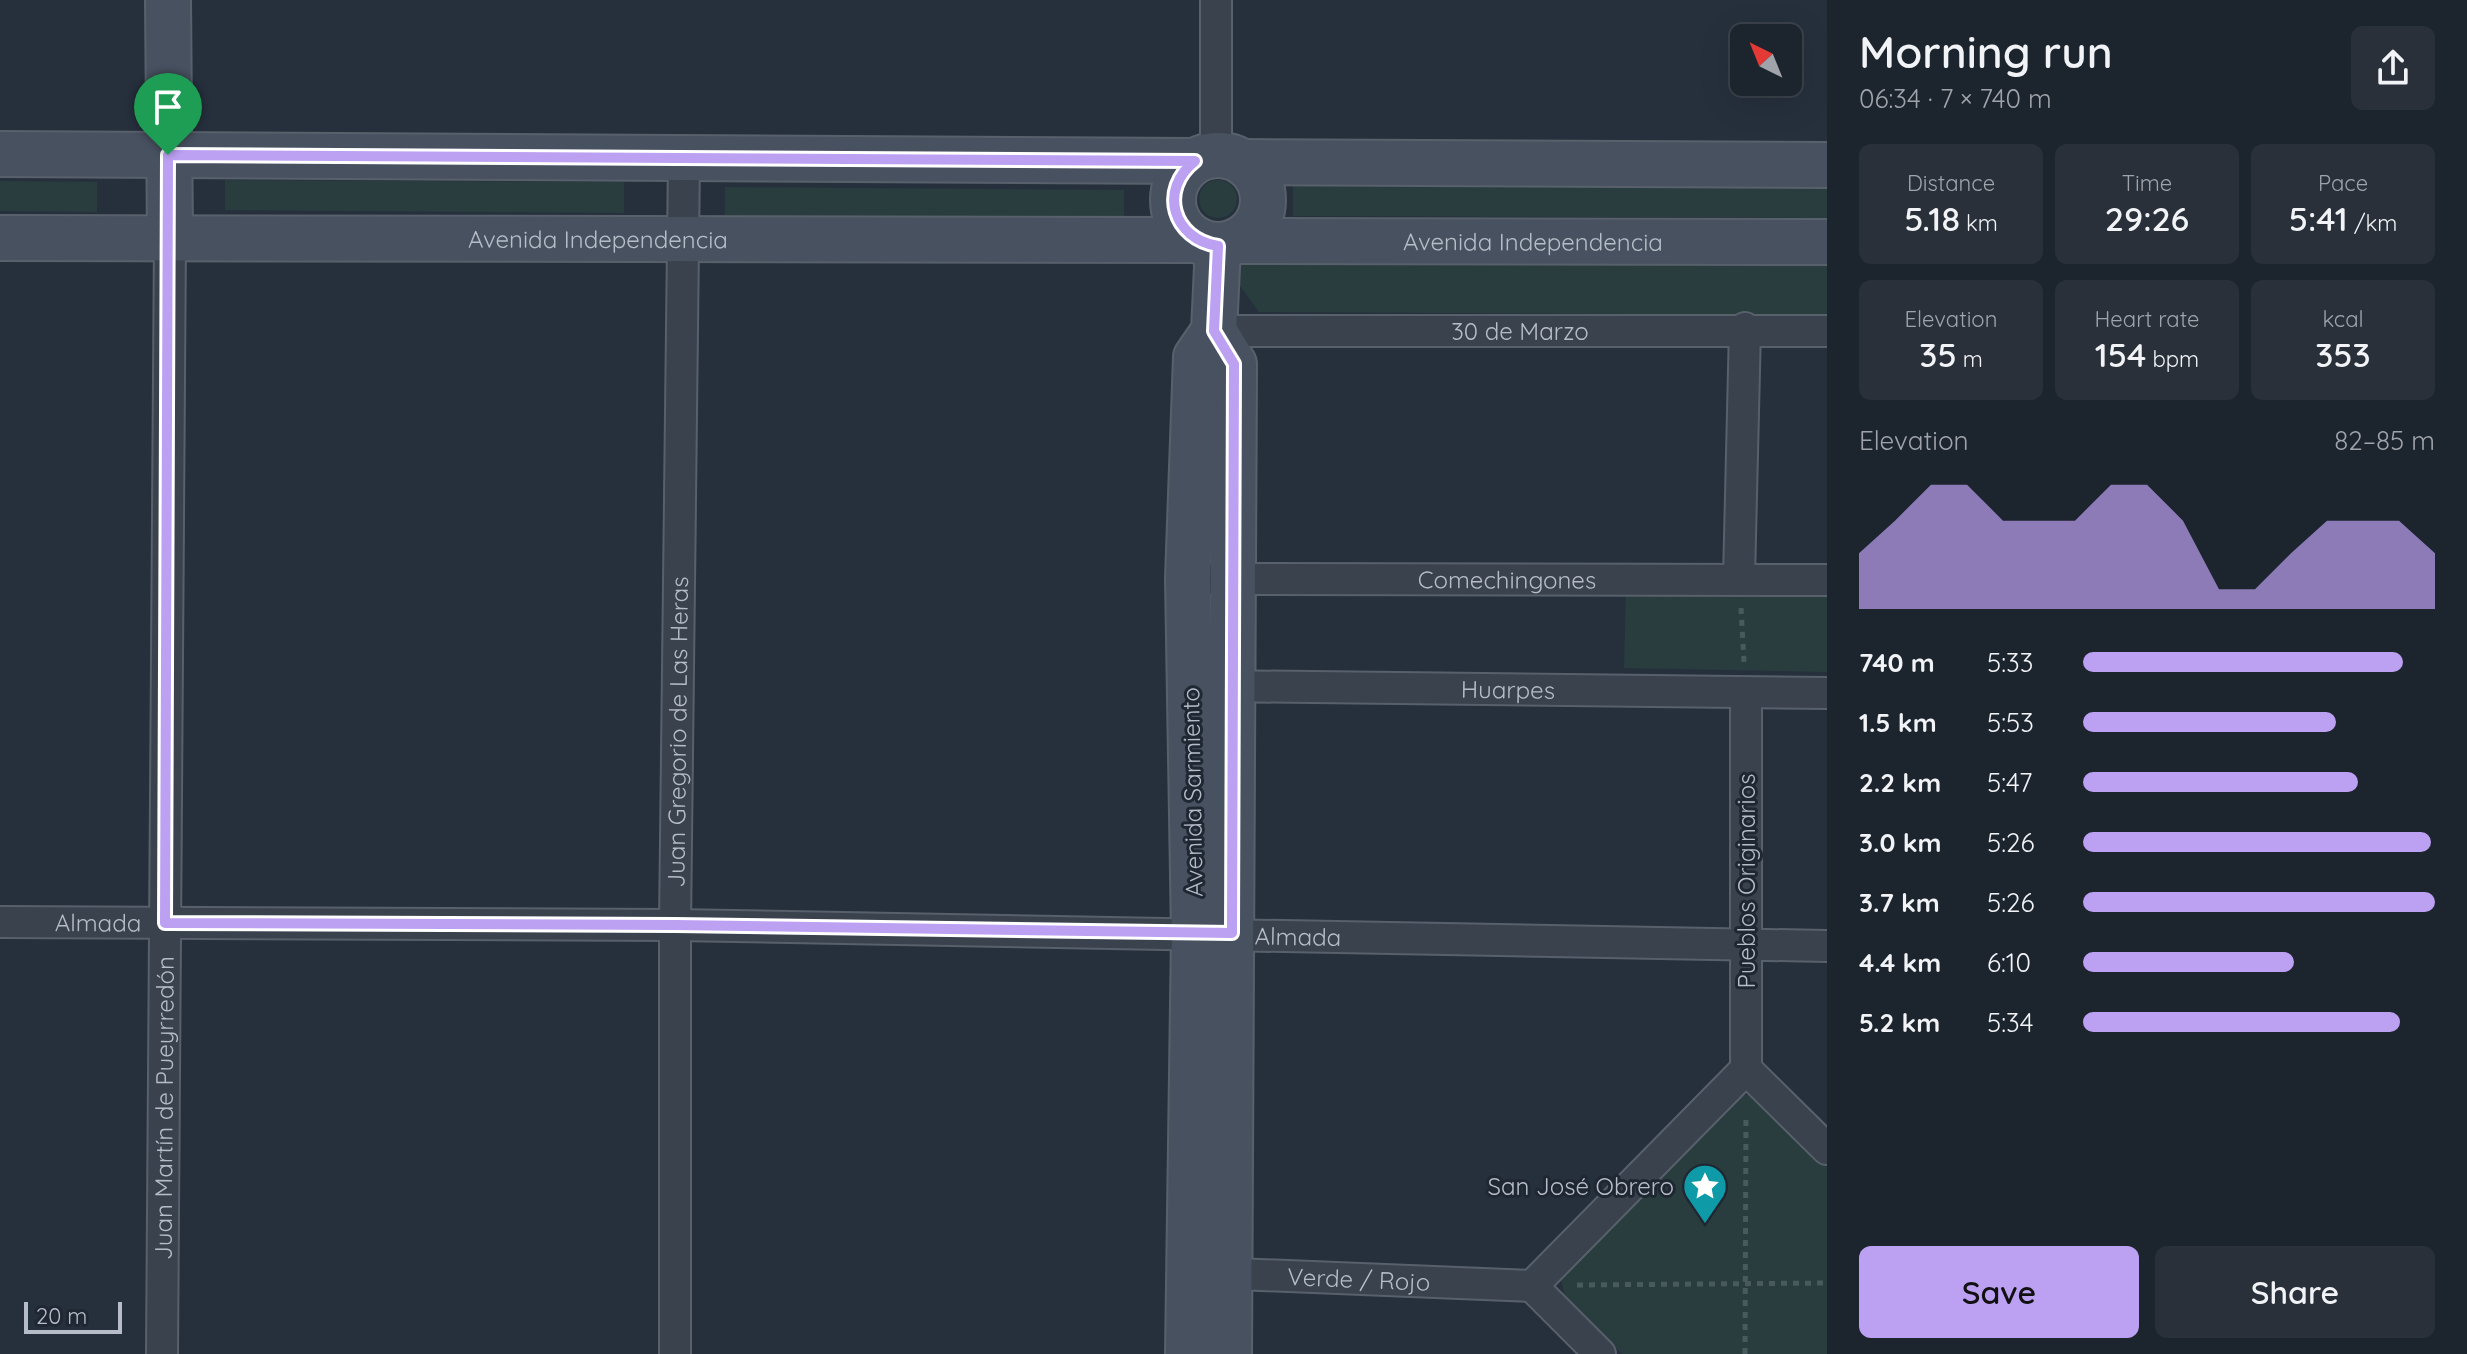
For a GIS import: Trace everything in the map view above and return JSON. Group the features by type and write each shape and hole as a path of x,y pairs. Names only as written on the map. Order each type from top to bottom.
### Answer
{"main road":[{"path":"168,0 170,238"},
{"path":"0,154 1827,165"},
{"path":"1218,159 1261,185 1263,208 1251,231 1218,242 1184,230 1173,206 1177,181 1218,159"},
{"name":"Avenida Independencia","path":"0,238 1827,242"},
{"name":"Avenida Sarmiento","path":"1188,1354 1208,1273 1213,934 1210,686 1188,578 1196,357 1214,331 1218,242"},
{"name":"Avenida Sarmiento","path":"1210,686 1231,579 1234,364 1214,331"},
{"name":"Avenida Sarmiento","path":"1208,1273 1229,1354"}],"street":[{"path":"1216,0 1218,159"},
{"name":"Juan Gregorio de Las Heras","path":"675,1354 675,925 684,158"},
{"name":"Juan Martín de Pueyrredón","path":"162,1354 170,238"},
{"path":"1739,579 1745,328"},
{"name":"30 de Marzo","path":"1214,331 1745,328 1827,331"},
{"name":"Comechingones","path":"1188,578 1827,580"},
{"name":"Huarpes","path":"1210,686 1827,693"},
{"name":"Pueblos Originarios","path":"1746,693 1746,1069"},
{"name":"Almada","path":"0,922 675,925 1746,947 1827,946"},
{"path":"1600,1354 1532,1286 1746,1069 1827,1149"},
{"name":"Verde / Rojo","path":"1208,1273 1532,1286"}],"path":[{"path":"1739,579 1746,693"},
{"path":"1745,1354 1746,1069"},
{"path":"1532,1286 1827,1283"}],"green space":[{"path":"225,180 624,182 624,213 225,210"},
{"path":"1218,180 1231,186 1237,199 1231,212 1218,218 1205,212 1199,199 1205,186"},
{"path":"0,181 97,182 97,212 0,211"},
{"path":"1293,186 1827,188 1827,218 1293,216"},
{"path":"725,187 1124,190 1124,220 725,218"},
{"path":"1827,256 1827,315 1259,312 1240,286 1240,258"},
{"path":"1626,590 1827,593 1827,672 1624,668"},
{"path":"1753,1095 1761,1100 1827,1167 1827,1354 1622,1354 1565,1296 1560,1276 1734,1098"}],"place":[{"name":"San José Obrero","path":"1705,1225"}],"route":[{"path":"168,155 1195,161 1177,181 1173,206 1184,230 1197,240 1218,246 1214,331 1234,364 1232,933 675,925 165,923 168,155"}]}
